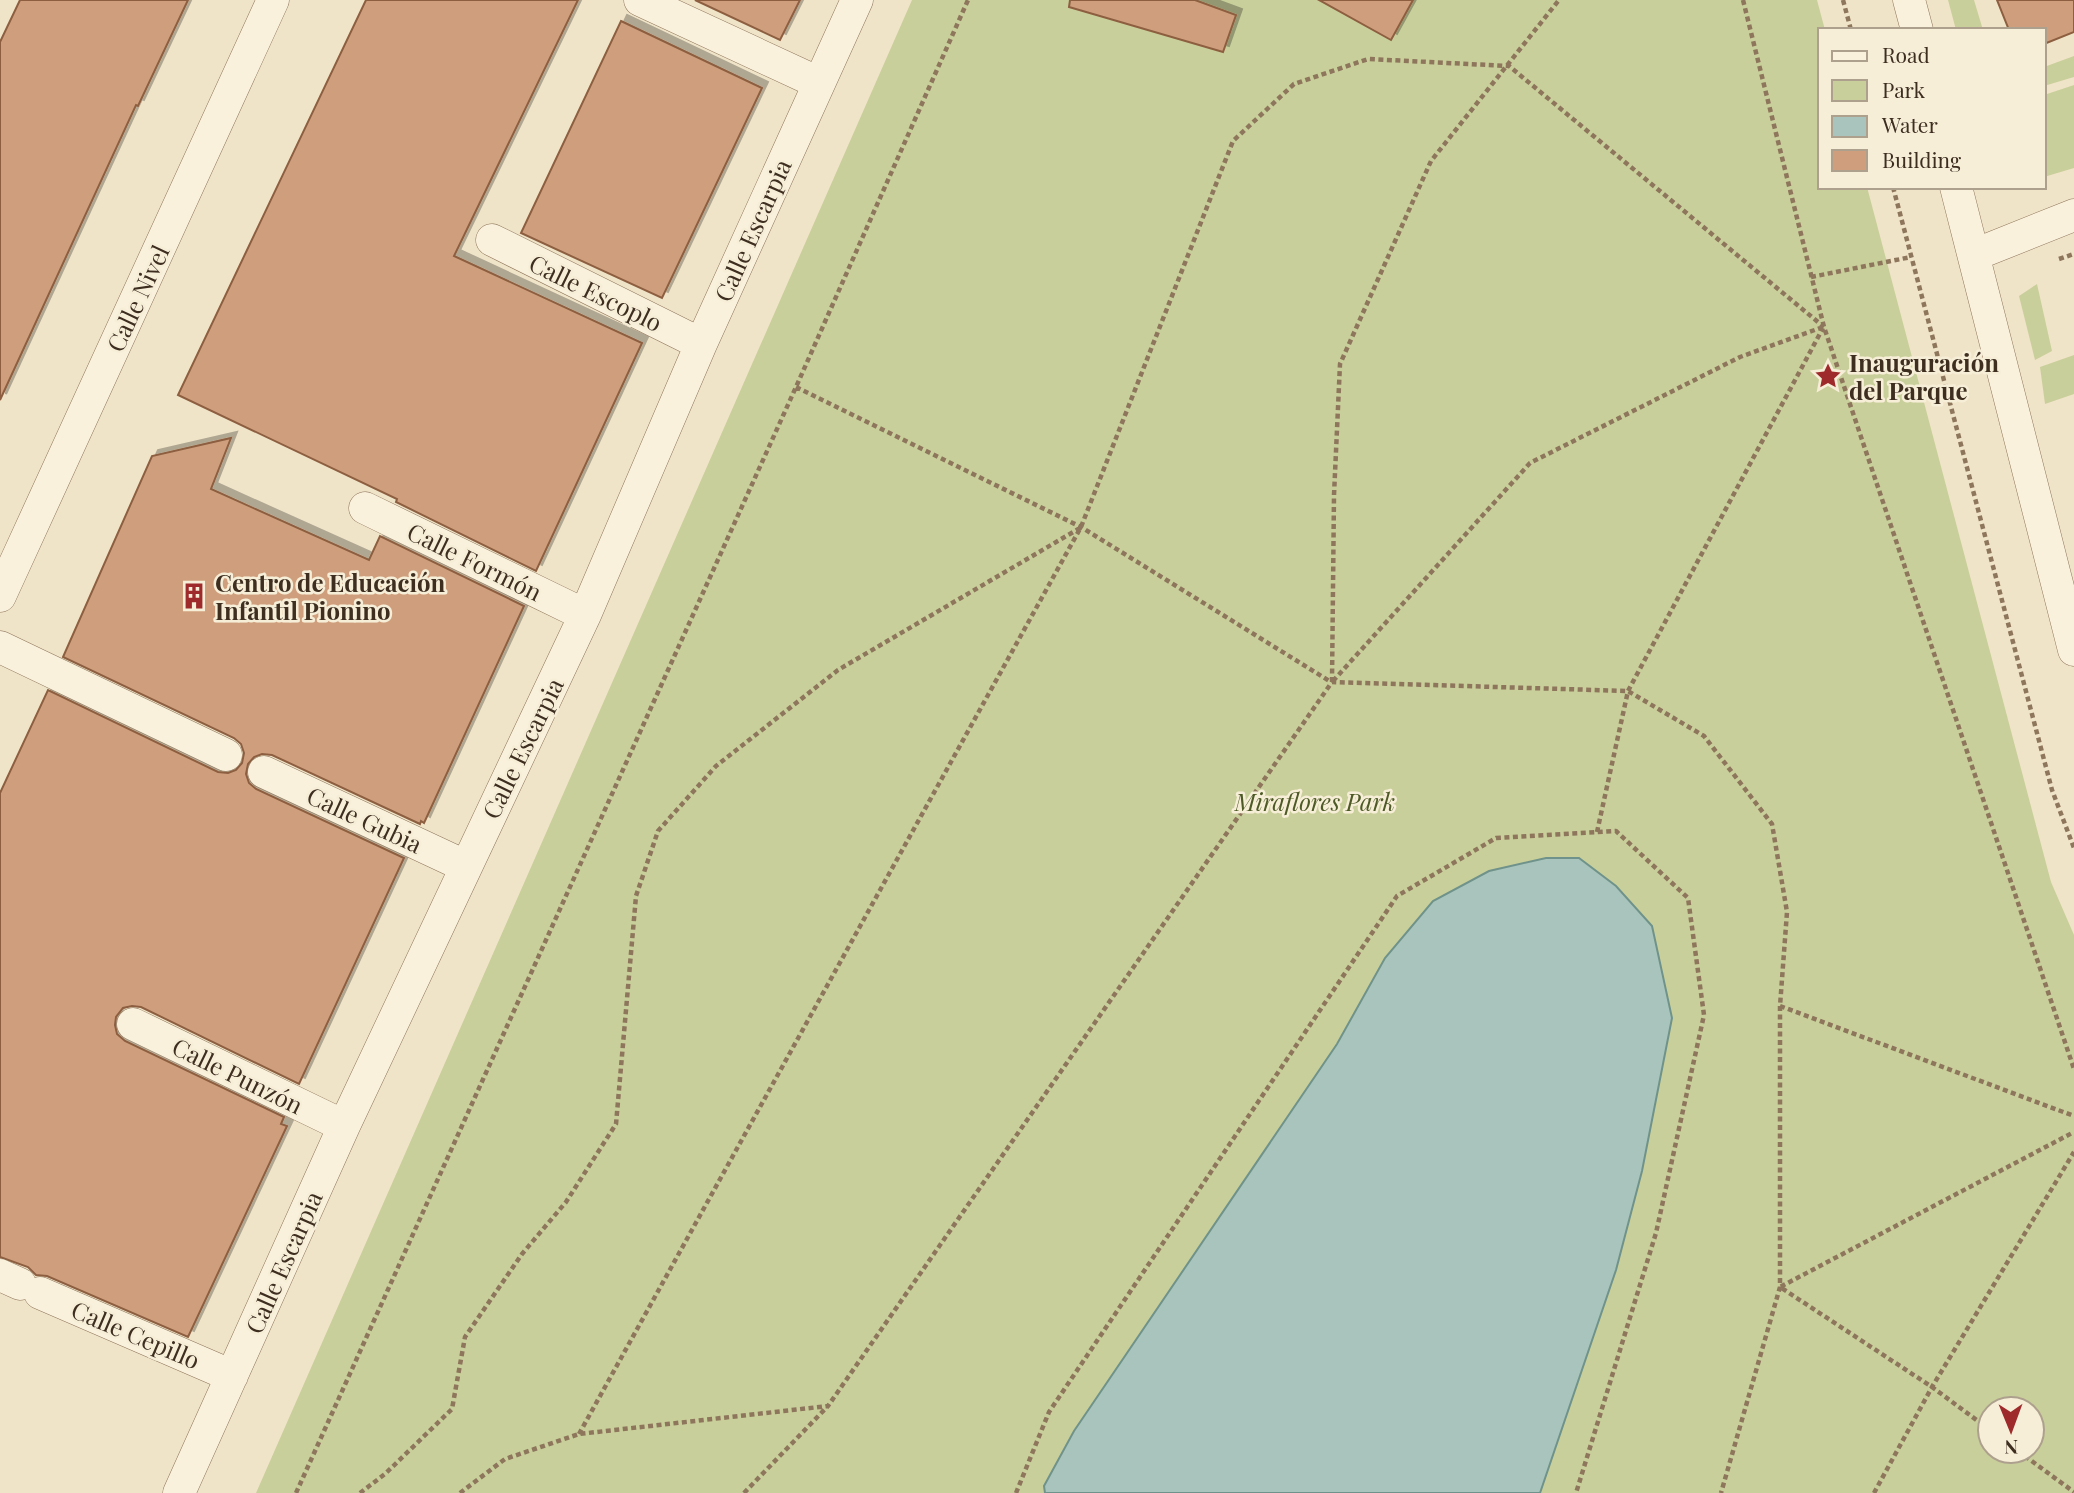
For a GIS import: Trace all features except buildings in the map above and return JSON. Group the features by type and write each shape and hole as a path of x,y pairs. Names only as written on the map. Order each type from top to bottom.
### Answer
{"street":[{"name":"Calle Nivel","path":"0,596 273,0"},
{"path":"640,0 819,83"},
{"name":"Calle Escarpia","path":"179,1493 344,1126 585,615 701,344 858,0"},
{"path":"1909,0 1916,28"},
{"path":"1956,189 2074,650"},
{"path":"1973,255 2074,215"},
{"name":"Calle Escoplo","path":"492,240 701,344"},
{"name":"Calle Formón","path":"365,508 585,615"},
{"path":"0,647 226,755"},
{"name":"Calle Gubia","path":"264,772 465,866"},
{"name":"Calle Punzón","path":"133,1024 344,1126"},
{"name":"Calle Cepillo","path":"20,1284 232,1376"}],"path":[{"path":"296,1493 968,0"},
{"path":"1332,682 1334,495 1340,363 1431,161 1559,0"},
{"path":"1742,0 1824,327 2074,1069"},
{"path":"1843,0 1850,28"},
{"path":"579,1434 1081,527 1233,141 1294,84 1368,59 1509,66 1824,327"},
{"path":"1894,189 2052,790 2074,848"},
{"path":"2050,262 2074,254"},
{"path":"1811,277 1911,257"},
{"path":"744,1493 828,1406 1332,682 1530,463 1740,356 1824,327"},
{"path":"1597,832 1628,691 1824,327"},
{"path":"796,387 1081,527 1332,682 1628,691 1704,736 1772,824 1787,912 1780,1006 1780,1287 1721,1493"},
{"path":"360,1493 385,1474 452,1409 465,1337 522,1254 566,1202 616,1124 636,896 658,831 716,766 838,670 1081,527"},
{"path":"1016,1493 1049,1412 1397,896 1496,838 1616,831 1688,898 1704,1015 1657,1233 1576,1493"},
{"path":"1780,1006 2074,1115"},
{"path":"1780,1287 2074,1132"},
{"path":"1874,1493 1931,1387 2074,1152"},
{"path":"1780,1287 1976,1420"},
{"path":"460,1493 505,1459 579,1434 828,1406"},
{"path":"2037,1465 2074,1492"}],"green space":[{"name":"Miraflores Park","path":"912,0 1817,0 1824,28 1818,28 1818,189 1868,189 2051,882 2074,935 2074,1493 256,1493"},
{"path":"1948,0 1974,0 1982,28 1955,28"},
{"path":"2074,56 2074,77 2046,85 2046,66"},
{"path":"2074,85 2074,168 2046,176 2046,94"},
{"path":"2037,284 2052,351 2035,360 2019,296"},
{"path":"2074,355 2074,394 2045,404 2040,367"}],"water":[{"path":"1546,858 1579,858 1616,886 1652,926 1672,1018 1642,1171 1616,1270 1540,1493 1045,1493 1044,1486 1074,1431 1337,1044 1385,958 1433,901 1489,871"}],"place":[{"name":"Inauguración del Parque","path":"1828,376"},
{"name":"Centro de Educación Infantil Pionino","path":"194,596"}]}
